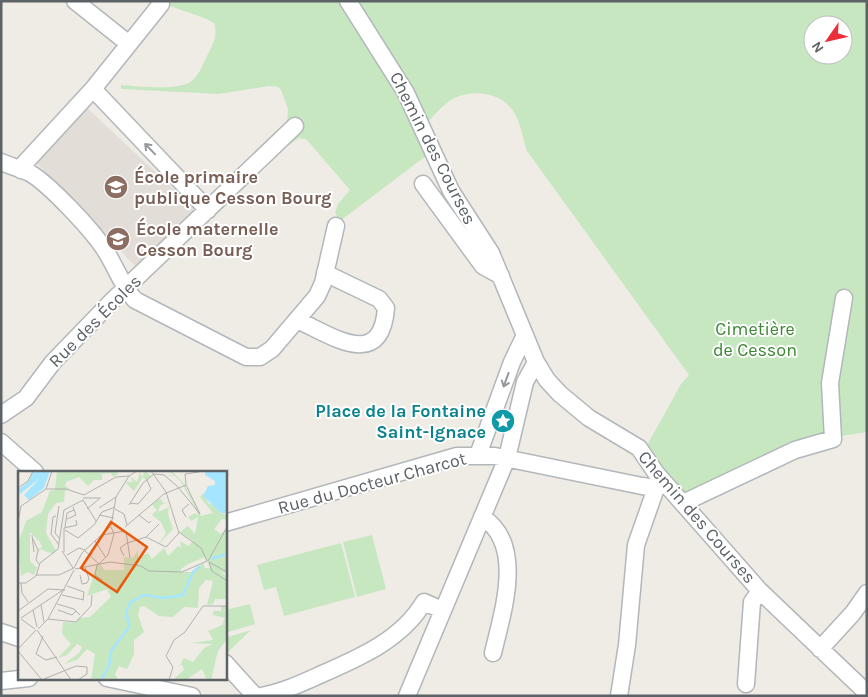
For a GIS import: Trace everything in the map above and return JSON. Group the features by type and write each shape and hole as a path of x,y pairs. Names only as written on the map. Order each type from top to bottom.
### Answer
{"street":[{"path":"75,1 129,44"},
{"name":"Chemin des Courses","path":"348,1 406,93 451,191 491,253 536,362 560,394 589,418 639,448 661,486 683,503 760,591 867,693"},
{"path":"21,170 23,165 93,89 161,4"},
{"path":"93,89 208,210"},
{"name":"Rue des Écoles","path":"1,415 26,398 53,362 125,289 295,126"},
{"path":"1,162 21,170 45,184 102,246 119,274 125,289 135,300 246,357 260,357 272,349 317,296 325,273 336,226"},
{"path":"423,184 483,266 501,276"},
{"path":"297,320 353,346 367,345 376,337 385,320 386,308 379,299 325,273"},
{"path":"683,503 795,450 833,439 830,383 844,298"},
{"path":"478,455 512,362 525,335"},
{"path":"407,696 508,458 525,382 536,362"},
{"path":"1,442 34,471"},
{"name":"Rue du Docteur Charcot","path":"226,523 457,456 478,455 508,458 606,480 661,486"},
{"path":"619,696 627,645 636,545 661,486"},
{"path":"482,517 491,523 498,532 508,572 507,596 493,653"},
{"path":"746,684 752,602 760,591"},
{"path":"820,649 853,613 867,594"},
{"path":"261,696 280,693 376,648 407,625 424,602 442,610"},
{"path":"1,632 18,638"},
{"path":"226,664 255,696"},
{"path":"1,681 18,679"},
{"path":"117,680 192,696"}],"shaded area":[{"name":"École primaire publique Cesson Bourg","path":"87,108 196,210 136,267 35,161 38,155"}],"green space":[{"name":"Cimetière de Cesson","path":"161,1 867,1 867,432 816,440 688,497 646,447 681,384 689,375 527,151 519,123 510,107 503,101 486,94 468,94 451,100 429,121 439,146 340,221 335,213 338,204 350,190 306,139 299,138 289,145 279,135 287,123 288,109 278,87 269,86 219,94 121,89 121,85 179,86 187,84 198,74 214,40 214,23"},
{"path":"372,535 386,589 357,597 343,542"},
{"path":"341,543 355,597 284,616 276,587 264,590 257,565"},
{"path":"250,604 255,624 226,633 226,610"},
{"path":"251,630 228,652 226,650 226,638"}],"place":[{"name":"École primaire publique Cesson Bourg","path":"116,187"},
{"name":"École maternelle Cesson Bourg","path":"118,239"},
{"name":"Place de la Fontaine Saint-Ignace","path":"503,421"}]}
